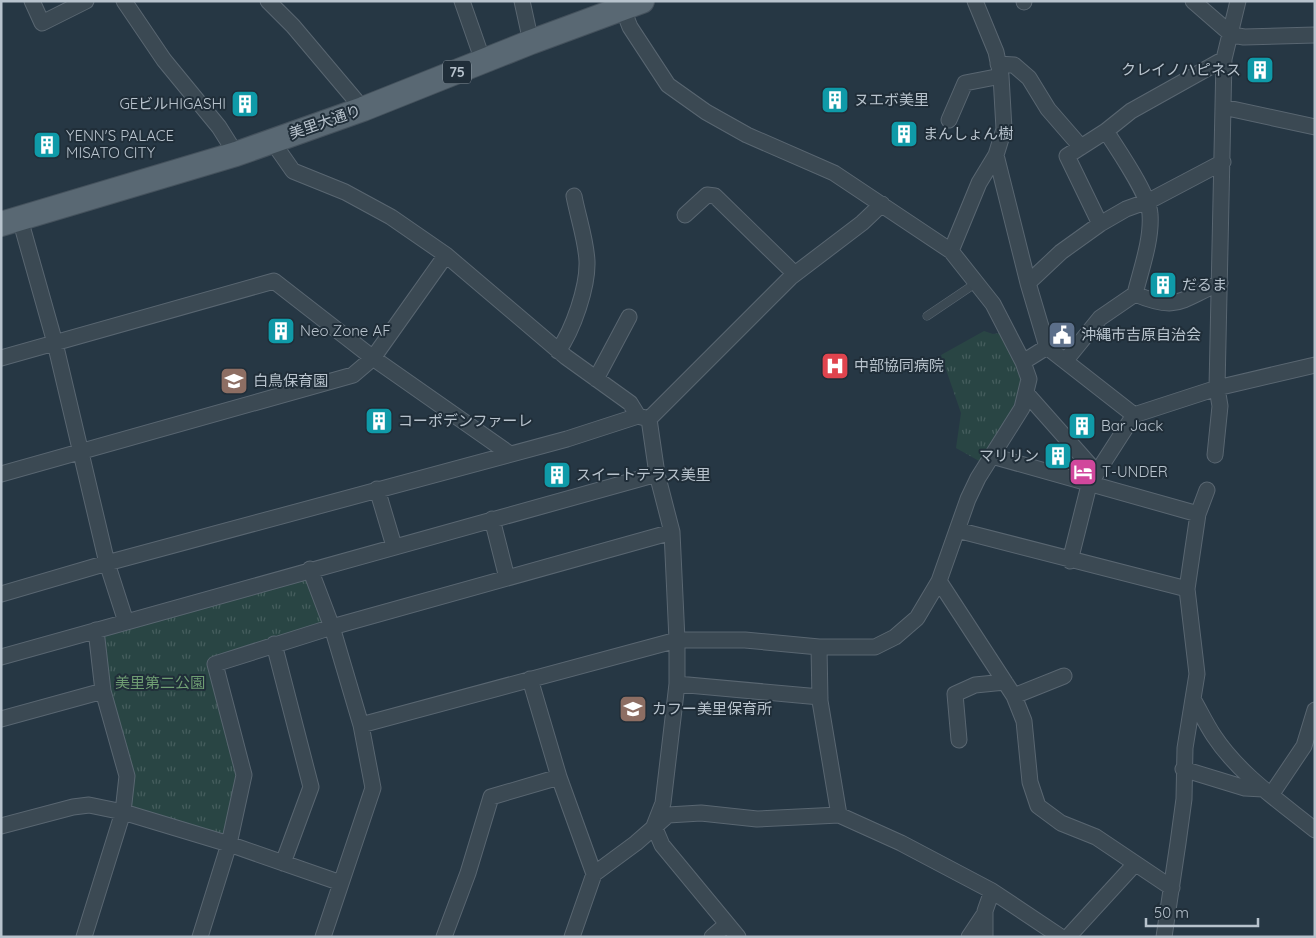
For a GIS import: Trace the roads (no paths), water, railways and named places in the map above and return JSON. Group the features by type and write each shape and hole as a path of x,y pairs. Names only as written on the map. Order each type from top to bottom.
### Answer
{"main road":[{"name":"美里大通り","path":"11,222 236,154 363,109 531,42 632,5"}],"street":[{"path":"32,1 42,24 86,1"},
{"path":"124,1 164,60 219,127 236,154"},
{"path":"268,1 294,26 363,109"},
{"path":"462,1 483,61"},
{"path":"522,1 531,42"},
{"path":"951,251 979,182 996,155 1004,129 1000,70 996,52 975,1"},
{"path":"1193,1 1232,34 1244,37 1315,35"},
{"path":"1215,455 1220,406 1216,388 1223,162 1224,59 1232,34 1238,1"},
{"path":"361,725 677,640 745,640 819,647 875,646 895,637 917,618 939,581 968,499 992,456 1018,416 1029,379 1023,362 993,304 951,251 834,173 747,135 706,112 668,85 630,28 632,5"},
{"path":"1100,224 1067,156 1106,132 1131,111 1224,59"},
{"path":"949,120 965,83 1014,66 1029,78 1048,109 1081,147"},
{"path":"1223,107 1315,127"},
{"path":"1066,360 1100,318 1135,294 1149,231 1150,212 1146,201 1106,132"},
{"path":"272,141 293,171 344,192 391,217 446,255 558,351 630,403 643,418 672,532 677,640 677,684 663,803 654,826 662,845 738,937"},
{"path":"996,155 1028,283 1047,347 1134,415"},
{"path":"1028,283 1061,252 1100,224 1126,209 1146,201 1223,162"},
{"path":"685,216 707,195 715,196 795,274"},
{"path":"558,351 565,342 579,308 587,261 574,196"},
{"path":"1,594 106,563 643,418 795,274 862,223 882,204"},
{"path":"11,222 55,343 106,563 126,622"},
{"path":"1,474 353,374 373,358 446,255"},
{"path":"1,358 274,281 373,358 510,454"},
{"path":"1135,294 1169,304 1180,302 1220,284"},
{"path":"596,379 629,317"},
{"path":"1023,362 1047,347"},
{"path":"1070,561 1092,479 1134,415 1216,388 1315,365"},
{"path":"1026,393 1092,479 1100,486 1198,514"},
{"path":"992,456 1092,479"},
{"path":"1,657 310,569 657,474"},
{"path":"377,489 394,546"},
{"path":"1164,937 1184,799 1183,769 1197,674 1187,589 1198,514 1207,490"},
{"path":"492,519 507,578"},
{"path":"957,530 1070,561 1187,589"},
{"path":"200,937 229,844 244,775 215,664 332,627 672,532"},
{"path":"310,569 332,627 361,725 373,788 323,937"},
{"path":"939,581 1014,696 1024,721 1030,782 1038,806 1061,823 1096,837 1134,865 1172,888"},
{"path":"84,937 122,812 127,776 102,691 96,630"},
{"path":"274,644 311,787 283,864"},
{"path":"819,647 820,697 839,815"},
{"path":"1014,696 1064,676"},
{"path":"530,679 558,777 594,874"},
{"path":"959,740 955,694 975,685 1005,682"},
{"path":"677,684 820,697"},
{"path":"1,718 102,691"},
{"path":"1193,699 1215,737 1236,763 1267,792 1315,830"},
{"path":"1267,792 1309,748 1315,710"},
{"path":"1183,769 1245,788 1267,792"},
{"path":"444,937 468,873 490,797 558,777"},
{"path":"1,826 73,807 89,805 122,812 229,844 341,883"},
{"path":"572,937 594,874 636,843 668,815 701,813 757,819 839,815 901,844 992,891 1062,937"},
{"path":"1068,937 1134,865"},
{"path":"969,937 985,911 992,891"},
{"path":"984,937 985,911"},
{"path":"712,937 727,924"}],"lane":[{"path":"927,316 976,283"}],"place":[{"name":"クレイノハピネス","path":"1260,70"},
{"name":"ヌエボ美里","path":"835,100"},
{"name":"GEビルHIGASHI","path":"245,104"},
{"name":"まんしょん樹","path":"904,134"},
{"name":"YENN'S PALACE MISATO CITY","path":"47,145"},
{"name":"だるま","path":"1163,285"},
{"name":"Neo Zone AF","path":"281,331"},
{"name":"沖縄市吉原自治会","path":"1062,335"},
{"name":"中部協同病院","path":"835,366"},
{"name":"白鳥保育園","path":"234,381"},
{"name":"コーポデンファーレ","path":"379,421"},
{"name":"Bar Jack","path":"1082,426"},
{"name":"マリリン","path":"1058,456"},
{"name":"T-UNDER","path":"1083,472"},
{"name":"スイートテラス美里","path":"557,475"},
{"name":"カフー美里保育所","path":"633,709"}],"park label":[{"name":"美里第二公園","path":"160,683"}]}
